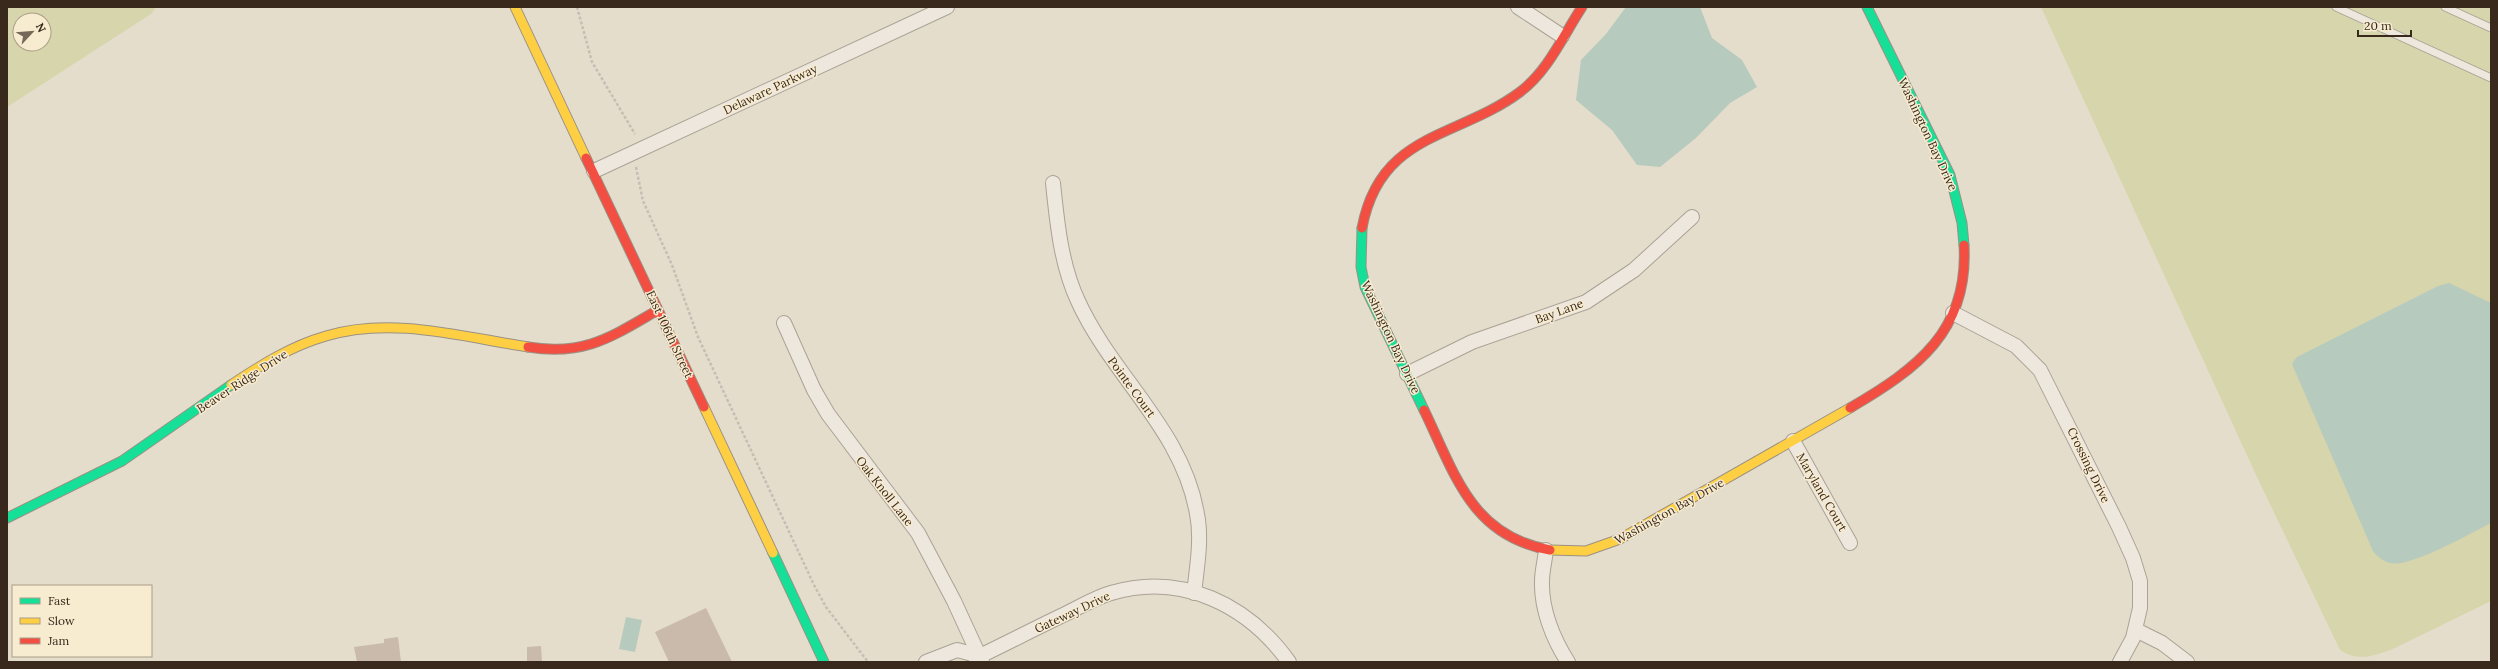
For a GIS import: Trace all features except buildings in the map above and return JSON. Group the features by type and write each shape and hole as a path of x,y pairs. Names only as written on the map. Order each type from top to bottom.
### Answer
{"street":[{"name":"East 106th Street","path":"515,7 594,171 824,662"},
{"name":"Delaware Parkway","path":"594,171 947,7"},
{"path":"1518,7 1562,36"},
{"name":"Washington Bay Drive","path":"1582,7 1538,74 1520,92 1501,104 1415,146 1388,169 1368,199 1359,245 1360,266 1365,287 1474,508 1491,525 1510,538 1546,550 1586,551 1606,546 1902,376 1924,357 1940,336 1953,313 1964,279 1966,252 1964,226 1958,199 1950,175 1867,7"},
{"name":"Pointe Court","path":"1053,183 1060,238 1070,282 1078,301 1098,340 1173,445 1192,492 1198,515 1198,546 1194,593"},
{"name":"Bay Lane","path":"1407,374 1472,342 1586,302 1634,270 1692,217"},
{"name":"Beaver Ridge Drive","path":"7,518 118,463 272,359 326,336 364,329 406,329 544,349 568,350 610,338 658,310"},
{"name":"Crossing Drive","path":"1953,313 2016,346 2040,370 2050,387 2133,558 2140,581 2140,608 2136,630 2120,662"},
{"name":"Oak Knoll Lane","path":"784,323 814,390 828,414 918,533 954,600 979,660"},
{"name":"Maryland Court","path":"1792,440 1850,543"},
{"path":"1546,550 1542,580 1544,602 1554,635 1568,662"},
{"name":"Gateway Drive","path":"979,660 1090,601 1112,593 1151,588 1176,588 1225,603 1253,622 1276,644 1289,662"},
{"path":"2136,630 2162,643 2187,662"},
{"path":"926,662 957,650 979,660"}],"lane":[{"path":"2336,7 2347,9 2491,78"},
{"path":"2445,7 2491,28"}],"path":[{"path":"577,7 592,62 635,134"},
{"path":"636,166 643,201 672,265 698,337 814,585 826,607 868,662"}],"green space":[{"path":"7,7 156,7 151,14 7,107"},
{"path":"2041,7 2491,7 2491,601 2393,649 2379,654 2359,657 2347,654 2340,650 2257,477"}],"shaded area":[{"path":"1626,7 1700,7 1712,38 1742,60 1757,87 1730,103 1696,138 1660,167 1637,165 1612,130 1576,100 1581,60 1606,34"},
{"path":"2449,283 2491,303 2491,523 2425,555 2399,563 2390,563 2385,561 2373,551 2292,364 2297,357 2438,286"},
{"path":"626,617 642,620 635,652 619,649"}],"traffic: fast":[{"path":"1867,7 1950,175 1962,223 1964,245"},
{"path":"1362,228 1361,267 1365,287 1424,410"},
{"path":"7,518 122,461 231,385"},
{"path":"773,553 824,662"}],"traffic: slow":[{"path":"515,7 586,158"},
{"path":"231,385 265,363 301,345 326,336 351,330 376,328 427,330 528,347"},
{"path":"704,407 773,553"},
{"path":"1550,550 1586,551 1620,539 1850,408"}],"traffic: jam":[{"path":"1362,228 1371,197 1385,173 1403,155 1424,142 1496,107 1530,84 1547,64 1582,7"},
{"path":"586,158 704,407"},
{"path":"1850,408 1897,378 1917,362 1934,344 1948,324 1958,301 1963,275 1964,245"},
{"path":"528,347 566,349 597,342 658,310"},
{"path":"1424,410 1457,479 1469,499 1484,516 1501,531 1523,543 1550,550"}]}
